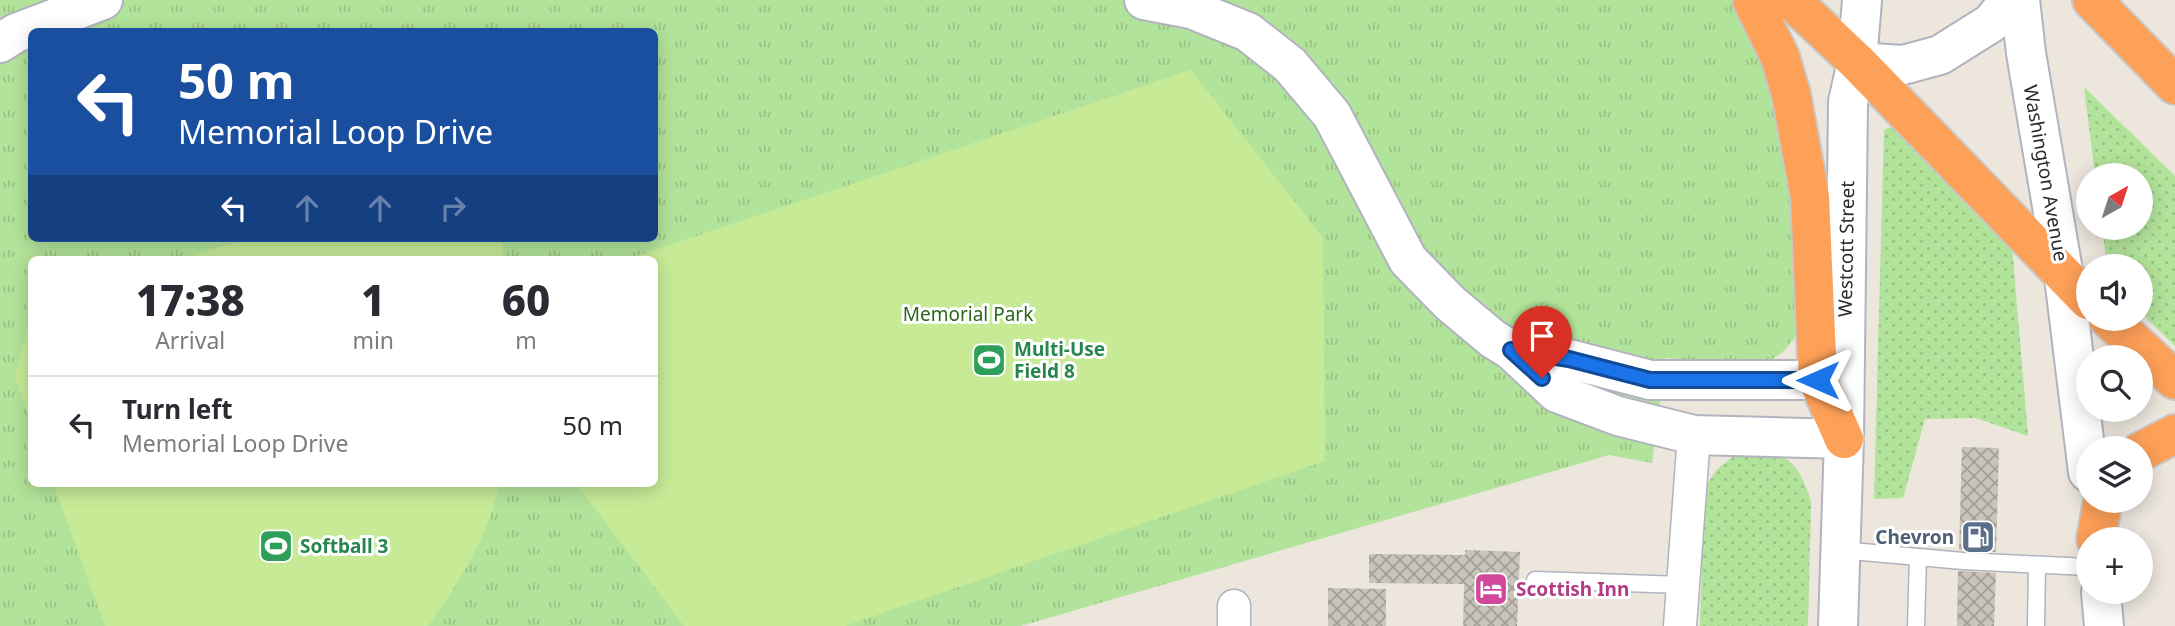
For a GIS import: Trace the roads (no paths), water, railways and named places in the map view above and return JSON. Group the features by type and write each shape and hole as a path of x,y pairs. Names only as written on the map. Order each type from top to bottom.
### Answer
{"highway":[{"path":"1752,0 1786,75 1810,197 1818,380 1843,439"},
{"path":"1791,0 1857,62 2076,288"},
{"path":"2092,0 2175,85"},
{"path":"2122,331 2175,380"},
{"path":"2153,444 2175,434"}],"main road":[{"path":"29,28 103,0"},
{"path":"1144,0 1191,9 1248,32 1290,65 1332,115 1408,260 1450,303 1493,340 1511,350 1557,393 1618,416 1694,435 1843,439"},
{"name":"Westcott Street","path":"1838,626 1848,102 1857,62 1862,0"},
{"path":"1857,62 1903,65 1940,55 2007,8"},
{"name":"Washington Avenue","path":"2007,8 2026,53 2076,288"},
{"path":"0,43 28,28"},
{"name":"Washington Avenue","path":"2079,331 2086,436"},
{"path":"1511,350 1569,359 1650,380 1818,380"},
{"path":"2102,604 2104,626"}],"street":[{"path":"1680,626 1694,435"}],"lane":[{"path":"1840,550 2076,567"},
{"path":"1916,626 1918,557"},
{"path":"2036,626 2037,565"},
{"path":"1535,580 1683,584"}],"place":[{"name":"Multi-Use Field 8","path":"989,360"},
{"name":"Chevron","path":"1978,537"},
{"name":"Softball 3","path":"276,546"},
{"name":"Scottish Inn","path":"1491,589"}],"park label":[{"name":"Memorial Park","path":"968,314"}]}
